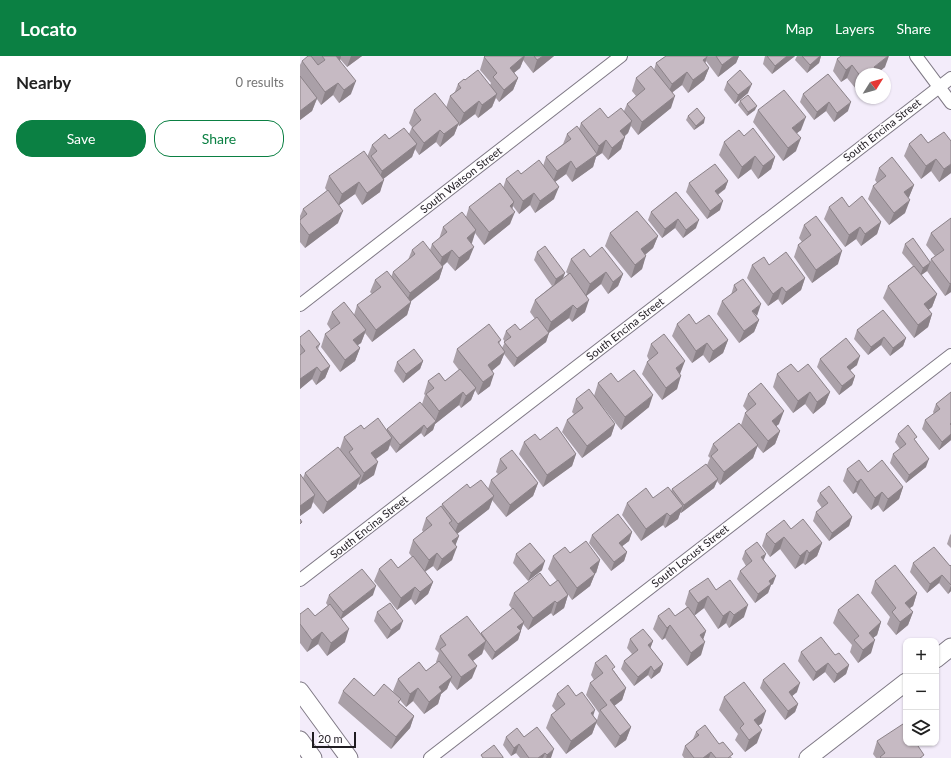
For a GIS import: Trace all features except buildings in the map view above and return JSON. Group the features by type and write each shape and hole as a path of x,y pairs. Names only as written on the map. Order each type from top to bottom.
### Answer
{"street":[{"name":"South Watson Street","path":"300,305 622,56"},
{"path":"916,56 951,103"},
{"name":"South Encina Street","path":"300,580 951,78"},
{"name":"South Locust Street","path":"430,758 951,355"},
{"path":"939,657 951,647"},
{"path":"808,758 903,684"},
{"path":"300,691 349,758"},
{"path":"300,740 313,758"}]}
